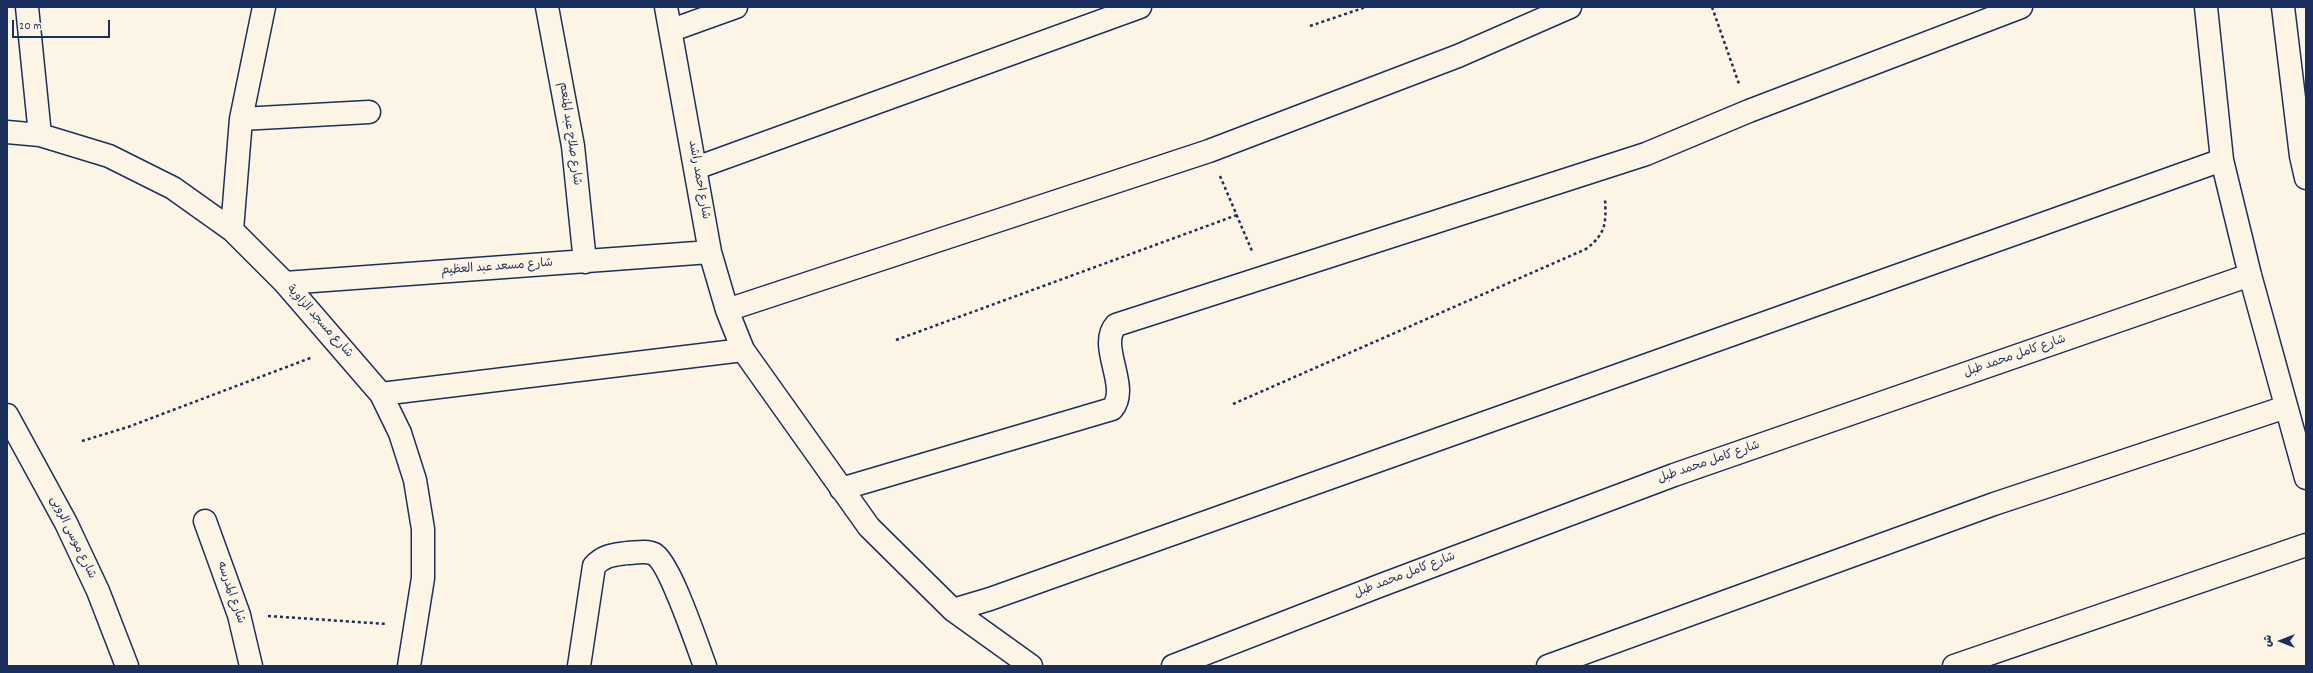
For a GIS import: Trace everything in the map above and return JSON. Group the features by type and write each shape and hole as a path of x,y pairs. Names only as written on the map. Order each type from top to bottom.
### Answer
{"street":[{"path":"27,7 40,135"},
{"path":"232,230 240,119 264,7"},
{"name":"شارع صلاح عبد المنعم","path":"547,7 573,146 585,262"},
{"name":"شارع احمد راشد","path":"666,7 672,30 710,252 727,310 743,350 840,489 869,527 953,610 1031,666"},
{"path":"672,30 736,7"},
{"path":"696,168 1140,7"},
{"path":"727,310 1209,152 1479,48 1570,7"},
{"path":"840,489 1112,409 1119,396 1110,336 1116,325 1264,279 1646,154 1749,111 2020,7"},
{"path":"2206,7 2222,160 2250,275 2306,478"},
{"path":"2283,7 2299,141 2306,178"},
{"path":"240,119 369,112"},
{"name":"شارع مسجد الزاوية","path":"7,132 40,135 109,156 174,188 232,230 285,283 381,394 400,433 415,480 422,522 422,578 409,666"},
{"path":"953,610 1005,594 2222,160"},
{"name":"شارع مسعد عبد العظيم","path":"285,283 710,252"},
{"name":"شارع كامل محمد طبل","path":"1173,666 1379,586 1674,475 2250,275"},
{"path":"381,394 743,350"},
{"path":"1548,666 1994,504 2286,407"},
{"name":"شارع موسى الروبى","path":"7,415 66,523 98,590 127,666"},
{"name":"شارع المدرسه","path":"205,521 239,615 251,666"},
{"path":"1954,666 2306,545"},
{"path":"579,666 594,566 600,559 608,555 646,552 654,554 661,560 667,570 705,666"}],"path":[{"path":"1310,26 1366,7"},
{"path":"1712,7 1749,111"},
{"path":"1209,152 1264,279"},
{"path":"1234,404 1586,249 1596,241 1606,222 1604,168"},
{"path":"896,340 1237,215"},
{"path":"82,440 128,427 341,346"},
{"path":"239,615 415,626"}]}
